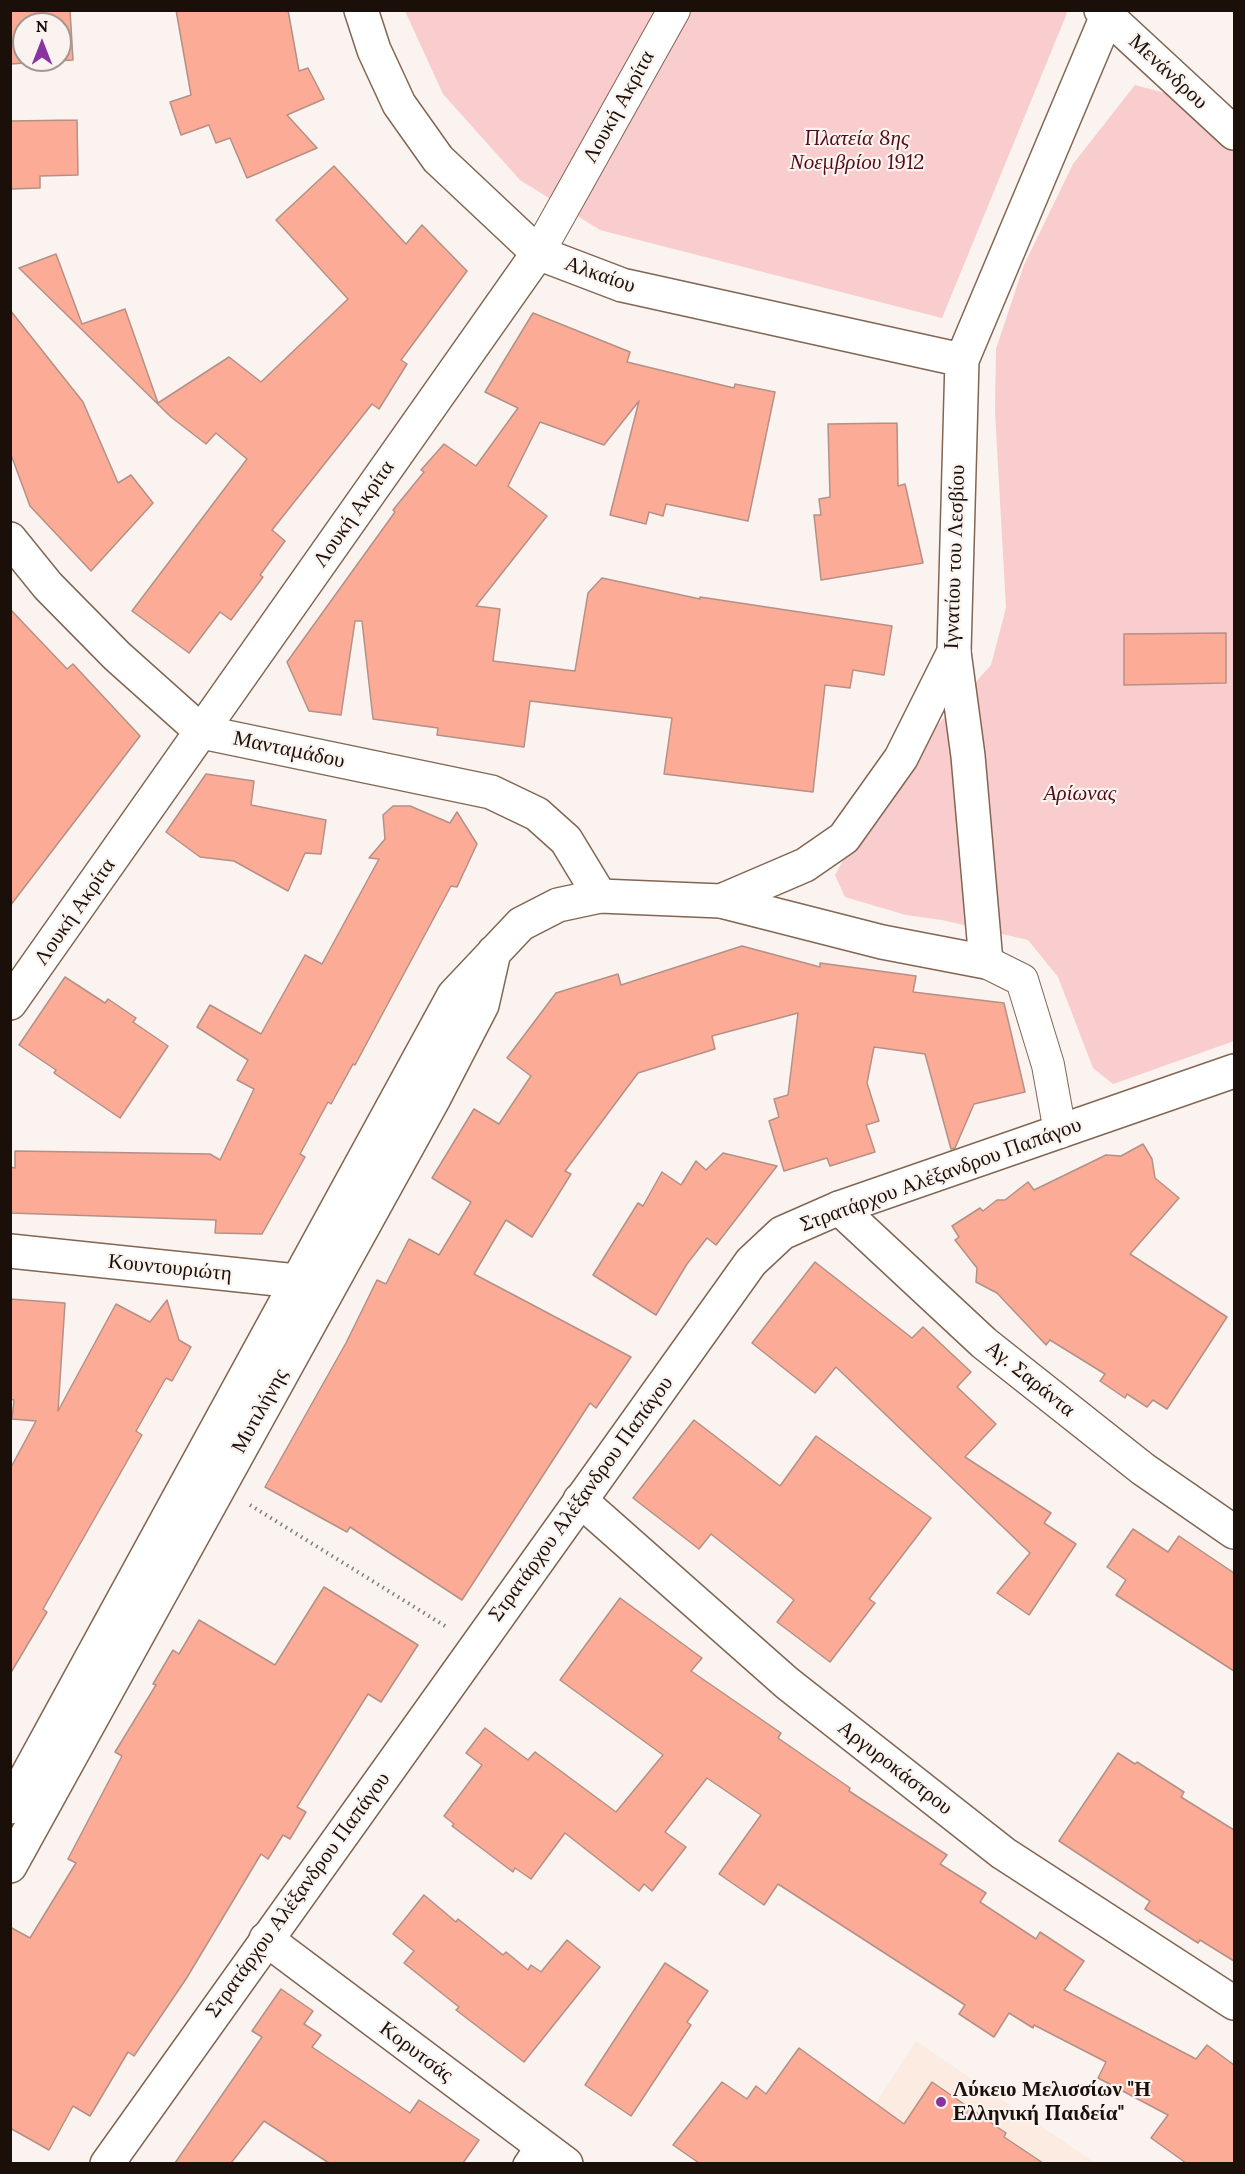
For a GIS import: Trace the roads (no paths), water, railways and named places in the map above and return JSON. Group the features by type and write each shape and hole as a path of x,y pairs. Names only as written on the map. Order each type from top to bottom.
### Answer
{"street":[{"name":"Αλκαίου","path":"361,10 374,50 399,104 438,159 538,253 622,285 962,360"},
{"name":"Λουκή Ακρίτα","path":"10,1003 538,253 674,10"},
{"name":"Μενάνδρου","path":"1104,13 1234,133"},
{"name":"Ιγνατίου του Λεσβίου","path":"600,896 721,901 805,865 844,838 901,758 954,652 962,360 1104,13"},
{"path":"10,539 48,586 117,656 202,732"},
{"path":"954,652 968,756 987,962"},
{"name":"Μανταμάδου","path":"202,732 491,792 537,814 566,840 600,896"},
{"name":"Μυτιλήνης","path":"10,1866 20,1813 296,1281 454,995 520,924 558,904 600,896"},
{"path":"721,901 882,942 987,962 1022,980 1048,1065 1060,1132"},
{"name":"Μυτιλήνης","path":"20,1813 218,1485 330,1285 482,1005 495,950"},
{"name":"Στρατάρχου Αλέξανδρου Παπάγου","path":"107,2163 751,1262 782,1233 839,1208 1234,1071"},
{"name":"Αγ. Σαράντα","path":"839,1208 984,1343 1143,1469 1234,1532"},
{"name":"Κουντουριώτη","path":"10,1251 330,1285"},
{"name":"Αργυροκάστρου","path":"580,1500 787,1683 1003,1853 1234,2003"},
{"name":"Κορυτσάς","path":"266,1939 531,2153 566,2163"}],"place":[{"name":"Λύκειο Μελισσίων \"Η Ελληνική Παιδεία\"","path":"941,2102"}],"park label":[{"name":"Πλατεία 8ης Νοεμβρίου 1912","path":"857,151"},
{"name":"Αρίωνας","path":"1080,794"}]}
